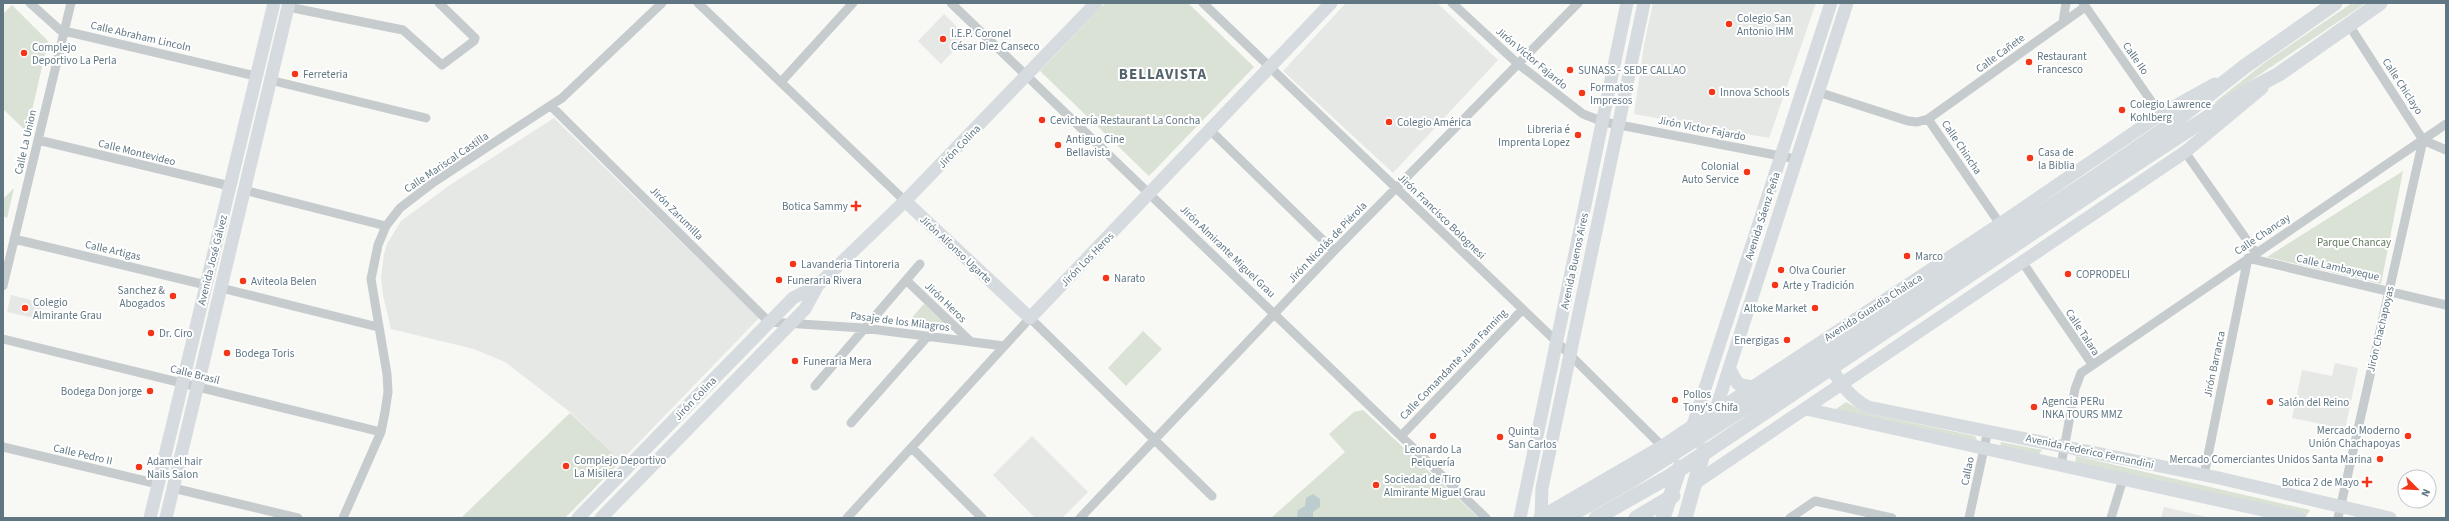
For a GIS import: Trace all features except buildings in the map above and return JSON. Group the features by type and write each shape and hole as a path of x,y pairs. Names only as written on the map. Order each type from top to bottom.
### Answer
{"main road":[{"name":"Avenida Guardia Chalaca","path":"1596,518 1670,476 2099,181 2165,120 2244,67 2334,3"},
{"name":"Avenida Guardia Chalaca","path":"1565,518 1632,480 2099,181 2278,74 2380,3"},
{"name":"Avenida Guardia Chalaca","path":"1541,518 1663,447 1715,412"},
{"path":"1685,518 1715,412"},
{"path":"1664,518 1692,428"},
{"name":"Avenida Guardia Chalaca","path":"1636,518 1695,483"}],"street":[{"name":"Calle Abraham Lincoln","path":"30,3 54,26 64,31 256,76"},
{"name":"Calle La Union","path":"3,286 71,3"},
{"name":"Avenida José Gálvez","path":"150,518 274,3"},
{"path":"288,5 403,30 442,65 474,41 474,38 440,3"},
{"name":"Calle Mariscal Castilla","path":"344,518 381,432 388,392 371,279 378,245 386,226 400,208 434,182 562,98 662,3"},
{"name":"Jirón Alfonso Ugarte","path":"698,3 1030,318 1154,441 1212,496"},
{"path":"781,82 853,3"},
{"name":"Jirón Almirante Miguel Grau","path":"951,3 1486,518"},
{"name":"Jirón Colina","path":"578,518 793,298 818,285 905,201 1096,3"},
{"name":"Jirón Francisco Bolognesi","path":"1203,3 1522,310 1570,354 1663,447"},
{"name":"Jirón Los Heros","path":"846,518 1030,318 1331,3"},
{"name":"Jirón Víctor Fajardo","path":"1452,3 1517,63 1583,114 1604,122"},
{"name":"Jirón Nicolás de Piérola","path":"1080,518 1334,251 1517,63 1578,3"},
{"name":"Avenida Buenos Aires","path":"1520,518 1604,122 1627,3"},
{"name":"Avenida Buenos Aires","path":"1541,518 1542,488 1644,3"},
{"name":"Avenida Sáenz Peña","path":"1692,428 1831,3"},
{"name":"Avenida Sáenz Peña","path":"1715,412 1847,3"},
{"path":"2063,22 2066,3"},
{"name":"Avenida José Gálvez","path":"166,518 288,5"},
{"name":"Calle Cañete","path":"1928,119 2063,22 2084,5"},
{"name":"Calle Ilo","path":"2084,5 2165,120"},
{"name":"Calle Chiclayo","path":"2349,25 2423,140"},
{"name":"Avenida Guardia Chalaca","path":"1695,483 2023,263 2185,152 2278,74"},
{"path":"270,80 426,118"},
{"name":"Calle Chincha","path":"1818,92 1908,121 1917,122 1928,119 2000,224"},
{"name":"Jirón Zarumilla","path":"551,106 770,322"},
{"name":"Avenida Guardia Chalaca","path":"1715,412 2000,224 2165,120"},
{"name":"Jirón Victor Fajardo","path":"1604,122 1796,159"},
{"name":"Calle Chancay","path":"2092,364 2446,124"},
{"path":"1210,130 1334,251"},
{"name":"Calle Montevideo","path":"38,140 230,186"},
{"path":"2423,140 2446,150"},
{"name":"Jirón Chachapoyas","path":"2339,512 2423,140"},
{"path":"2185,152 2252,255"},
{"path":"244,190 386,226"},
{"name":"Calle Artigas","path":"14,239 206,285"},
{"name":"Calle Lambayeque","path":"2252,255 2446,305"},
{"name":"Jirón Barranca","path":"2204,475 2252,255"},
{"name":"Calle Talara","path":"2023,263 2092,364 2080,373 2075,389 2061,465"},
{"path":"815,386 856,339 863,328 920,264"},
{"name":"Jirón Heros","path":"906,280 970,341"},
{"name":"Jirón Colina","path":"601,518 792,323 805,309 818,285"},
{"path":"221,288 378,327"},
{"name":"Calle Comandante Juan Fanning","path":"1402,436 1522,310"},
{"path":"770,322 792,323"},
{"name":"Pasaje de los Milagros","path":"792,323 863,328 1004,346"},
{"path":"851,423 928,336"},
{"name":"Calle Brasil","path":"3,339 381,432"},
{"name":"Avenida Federico Fernandini","path":"1817,345 1842,385 1858,402 1868,407 1988,430 2204,475 2339,512 2386,518"},
{"path":"1729,368 1738,384 1753,387"},
{"path":"715,378 728,389"},
{"name":"Avenida Federico Fernandini","path":"1806,409 2299,518"},
{"name":"Callao","path":"1969,518 1988,430"},
{"path":"662,432 675,443"},
{"name":"Calle Pedro II","path":"3,447 158,484"},
{"path":"912,448 982,518"},
{"path":"620,475 632,486"},
{"path":"2111,518 2123,479"},
{"path":"173,488 298,518"},
{"path":"1790,518 1815,501 1892,518"}],"shaded area":[{"name":"Colegio América","path":"1346,3 1437,3 1498,60 1393,173 1283,71"},
{"path":"1653,3 1816,3 1769,138 1634,114 1644,45"},
{"name":"I.E.P. Coronel César Diez Canseco","path":"944,14 967,37 941,64 918,41"},
{"path":"554,118 759,318 621,461 570,412 505,362 474,349 391,329 383,295 381,278 384,254 387,244 401,221 450,185"},
{"name":"Colegio Almirante Grau","path":"11,295 43,303 39,319 7,312"},
{"path":"2335,363 2358,368 2345,429 2292,418 2302,370 2332,376"},
{"path":"1032,436 1088,492 1062,518 1035,518 993,475"},
{"path":"1313,494 1320,499 1320,507 1313,512 1313,518 1297,518 1298,510 1305,506 1306,498"},
{"path":"2164,507 2211,518 2161,518"}],"green space":[{"path":"1105,3 1188,3 1254,67 1149,176 1040,71"},
{"path":"2352,3 2366,3 2216,104 2215,102 2267,61"},
{"name":"Complejo Deportivo La Perla","path":"12,5 48,41 27,132 3,109 3,14"},
{"name":"Parque Chancay","path":"2403,171 2381,284 2267,257"},
{"path":"14,188 7,218 3,216 3,199"},
{"path":"924,304 949,325 946,329 906,324"},
{"path":"1143,331 1162,349 1126,386 1108,368"},
{"path":"1846,402 1866,413 1975,436 1977,440 1975,445 1829,414"},
{"name":"Sociedad de Tiro Almirante Miguel Grau","path":"1363,410 1478,518 1271,518 1345,452 1329,434 1354,412"},
{"name":"Complejo Deportivo La Misilera","path":"570,413 621,461 565,518 461,518"},
{"path":"2001,442 2042,450 2036,458 1998,453"},
{"path":"2076,456 2310,510 2305,518 2075,466"}],"place":[{"name":"Colegio San Antonio IHM","path":"1729,24"},
{"name":"I.E.P. Coronel César Diez Canseco","path":"943,39"},
{"name":"Complejo Deportivo La Perla","path":"24,53"},
{"name":"Restaurant Francesco","path":"2029,62"},
{"name":"SUNASS - SEDE CALLAO","path":"1570,70"},
{"name":"Ferreteria","path":"295,74"},
{"name":"Innova Schools","path":"1712,92"},
{"name":"Formatos Impresos","path":"1582,93"},
{"name":"Colegio Lawrence Kohlberg","path":"2122,110"},
{"name":"Cevichería Restaurant La Concha","path":"1042,120"},
{"name":"Colegio América","path":"1389,122"},
{"name":"Libreria é Imprenta Lopez","path":"1578,135"},
{"name":"Antiguo Cine Bellavista","path":"1058,145"},
{"name":"Casa de la Biblia","path":"2030,158"},
{"name":"Colonial Auto Service","path":"1747,172"},
{"name":"Botica Sammy","path":"856,206"},
{"name":"Marco","path":"1907,256"},
{"name":"Lavanderia Tintoreria","path":"793,264"},
{"name":"Olva Courier","path":"1781,270"},
{"name":"COPRODELI","path":"2068,274"},
{"name":"Narato","path":"1106,278"},
{"name":"Funeraria Rivera","path":"779,280"},
{"name":"Aviteola Belen","path":"243,281"},
{"name":"Arte y Tradición","path":"1775,285"},
{"name":"Sanchez & Abogados","path":"173,296"},
{"name":"Colegio Almirante Grau","path":"25,308"},
{"name":"Altoke Market","path":"1815,308"},
{"name":"Dr. Ciro","path":"151,333"},
{"name":"Energigas","path":"1787,340"},
{"name":"Bodega Toris","path":"227,353"},
{"name":"Funeraria Mera","path":"795,361"},
{"name":"Bodega Don jorge","path":"150,391"},
{"name":"Pollos Tony's Chifa","path":"1675,400"},
{"name":"Salón del Reino","path":"2270,402"},
{"name":"Agencia PERu INKA TOURS MMZ","path":"2034,407"},
{"name":"Leonardo La Pelquería","path":"1433,436"},
{"name":"Mercado Moderno Unión Chachapoyas","path":"2408,436"},
{"name":"Quinta San Carlos","path":"1500,437"},
{"name":"Mercado Comerciantes Unidos Santa Marina","path":"2380,459"},
{"name":"Complejo Deportivo La Misilera","path":"566,466"},
{"name":"Adamel hair Nails Salon","path":"139,467"},
{"name":"Botica 2 de Mayo","path":"2367,482"},
{"name":"Sociedad de Tiro Almirante Miguel Grau","path":"1376,485"}],"district":[{"name":"BELLAVISTA","path":"1163,74"}]}
